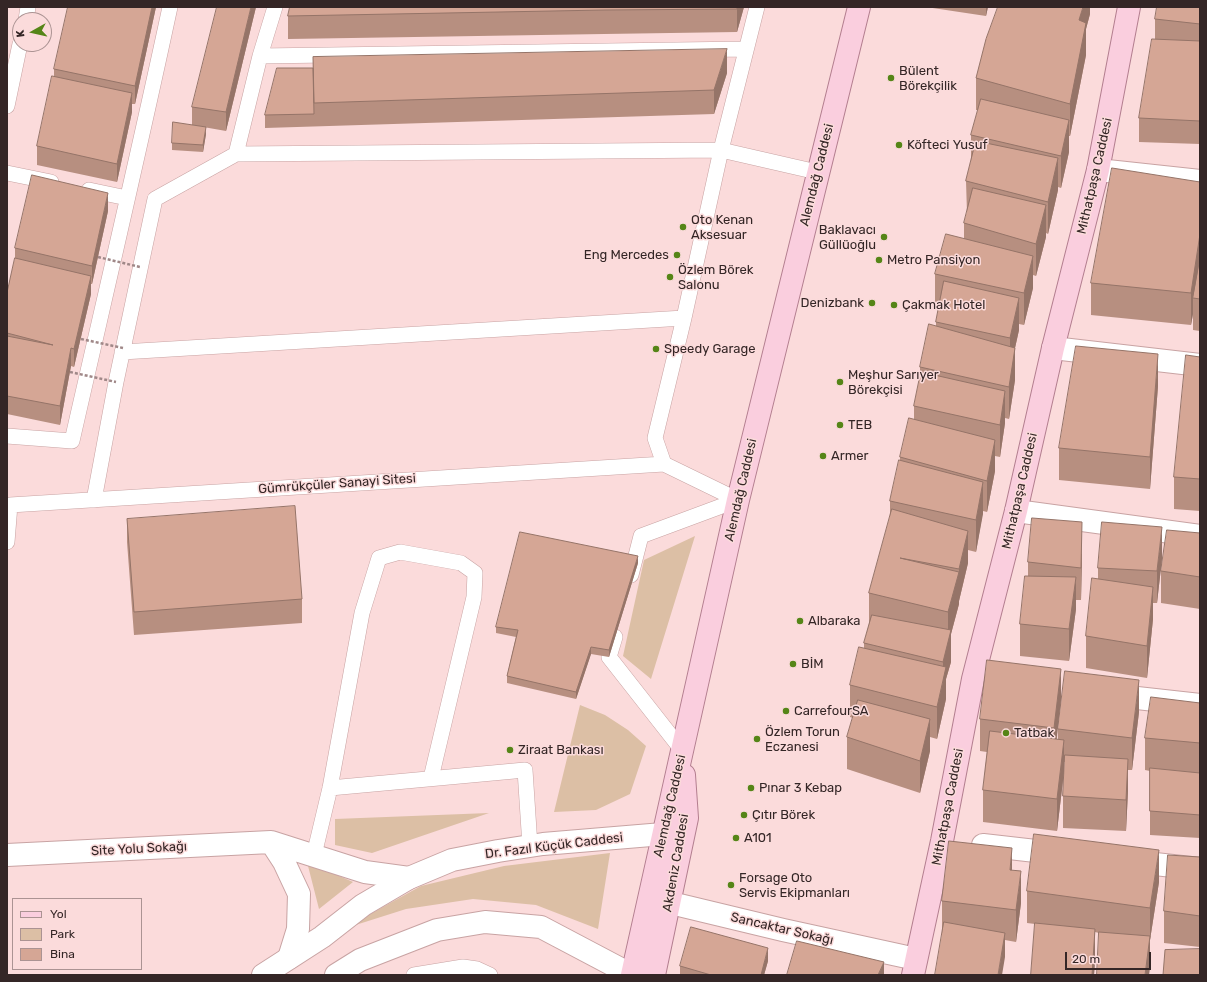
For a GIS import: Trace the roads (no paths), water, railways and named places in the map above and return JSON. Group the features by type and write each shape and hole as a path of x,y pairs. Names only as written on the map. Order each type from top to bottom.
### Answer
{"main road":[{"name":"Alemdağ Caddesi","path":"632,975 738,500 858,7"},
{"name":"Mithatpaşa Caddesi","path":"915,967 955,842 973,679 1016,511 1053,348 1098,170 1129,7"},
{"name":"Akdeniz Caddesi","path":"654,975 687,818 682,750"}],"street":[{"path":"1098,170 1200,181"},
{"path":"1053,348 1200,365"},
{"path":"1016,511 1200,536"},
{"path":"973,679 994,682"},
{"path":"1093,693 1200,705"},
{"name":"Dr. Fazıl Küçük Caddesi","path":"263,975 322,937 363,905 409,878 452,860 530,846 663,834"},
{"path":"271,842 284,862 299,894 298,930 289,958"},
{"name":"Site Yolu Sokağı","path":"7,855 271,842 365,872 409,878"},
{"path":"955,842 1083,856"},
{"path":"1106,859 1200,869"},
{"name":"Sancaktar Sokağı","path":"649,897 783,930 915,967"},
{"path":"336,975 360,960 437,930 486,922 541,927 632,975"}],"lane":[{"path":"7,436 72,441 143,134 170,7"},
{"path":"236,154 260,56 275,7"},
{"path":"738,500 664,464 655,438 684,318 721,150 757,7"},
{"path":"260,56 746,50"},
{"path":"7,106 18,52"},
{"path":"94,500 116,382 155,199 236,154 721,150 817,172"},
{"path":"7,173 127,198"},
{"path":"123,350 684,318"},
{"name":"Gümrükçüler Sanayi Sitesi","path":"8,504 94,500 664,464"},
{"path":"627,589 641,536 738,500"},
{"path":"7,542 8,504"},
{"path":"314,855 330,788 362,613 379,558 400,552 462,562 475,574 474,597 431,778"},
{"path":"617,627 609,657 682,750"},
{"path":"330,788 525,770 530,846"},
{"path":"414,975 463,967 477,969 490,975"}],"place":[{"name":"Bülent Börekçilik","path":"891,78"},
{"name":"Köfteci Yusuf","path":"899,145"},
{"name":"Oto Kenan Aksesuar","path":"683,227"},
{"name":"Baklavacı Güllüoğlu","path":"884,237"},
{"name":"Eng Mercedes","path":"677,255"},
{"name":"Metro Pansiyon","path":"879,260"},
{"name":"Özlem Börek Salonu","path":"670,277"},
{"name":"Denizbank","path":"872,303"},
{"name":"Çakmak Hotel","path":"894,305"},
{"name":"Speedy Garage","path":"656,349"},
{"name":"Meşhur Sarıyer Börekçisi","path":"840,382"},
{"name":"TEB","path":"840,425"},
{"name":"Armer","path":"823,456"},
{"name":"Albaraka","path":"800,621"},
{"name":"BİM","path":"793,664"},
{"name":"CarrefourSA","path":"786,711"},
{"name":"Tatbak","path":"1006,733"},
{"name":"Özlem Torun Eczanesi","path":"757,739"},
{"name":"Ziraat Bankası","path":"510,750"},
{"name":"Pınar 3 Kebap","path":"751,788"},
{"name":"Çıtır Börek","path":"744,815"},
{"name":"A101","path":"736,838"},
{"name":"Forsage Oto Servis Ekipmanları","path":"731,885"}]}
